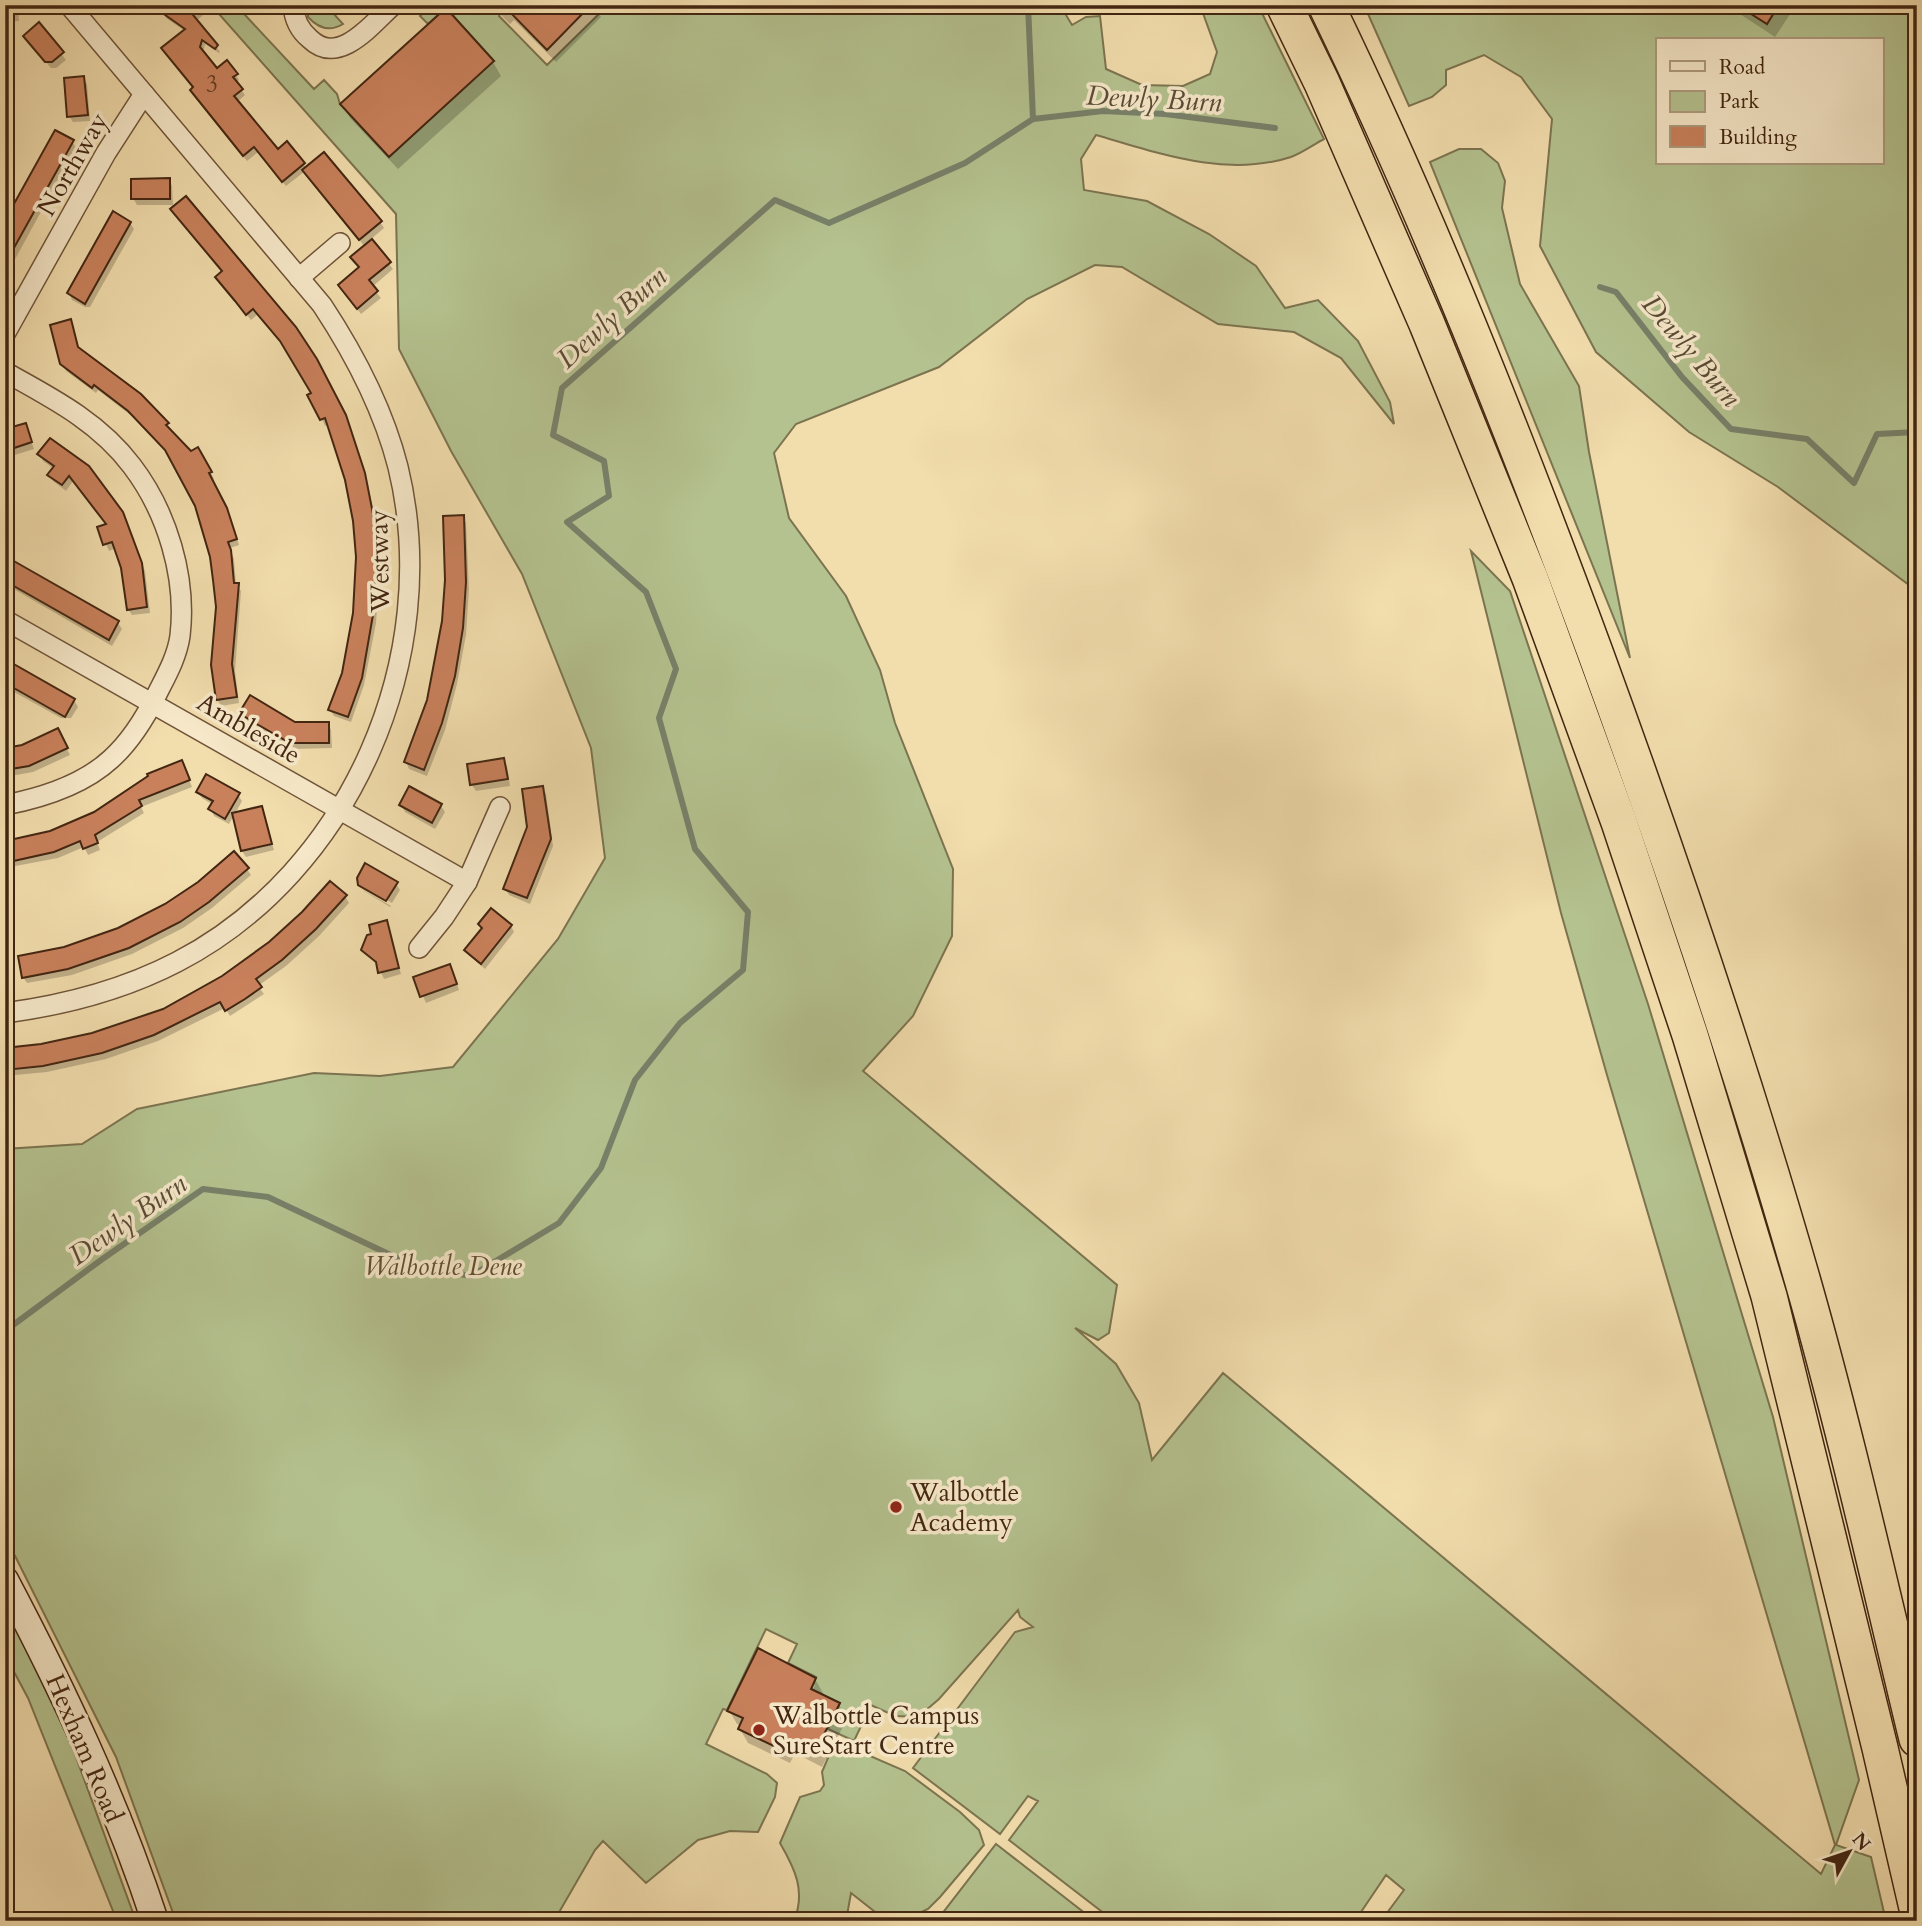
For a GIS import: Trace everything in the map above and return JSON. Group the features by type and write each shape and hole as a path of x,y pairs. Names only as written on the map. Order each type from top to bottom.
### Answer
{"highway":[{"path":"1278,5 1322,83"},
{"path":"1284,5 1322,83 1427,324 1530,578 1619,822 1686,1022 1769,1296 1917,1908"},
{"path":"1326,5 1369,94 1463,309 1563,566 1653,810 1726,1024 1804,1284 1917,1739"},
{"path":"1336,5 1369,94"}],"main road":[{"name":"Hexham Road","path":"5,1580 55,1675 98,1770 155,1921"}],"street":[{"name":"Westway","path":"5,1013 54,1006 110,990 154,973 212,941 270,895 295,868 338,809 371,751 399,670 408,600 410,549 400,479 384,423 344,339 322,304 68,5"},
{"path":"293,5 294,18 303,33 315,45 329,49 345,47 393,5"},
{"name":"Northway","path":"5,334 106,153 144,94"},
{"path":"299,278 340,243"},
{"path":"5,372 91,423 113,443 132,467 162,520 172,549 179,578 181,617 180,637 173,662 131,739 110,761 80,779 24,802 5,805"},
{"name":"Ambleside","path":"5,620 467,882"},
{"path":"419,948 467,882 500,807"}],"green space":[{"name":"Walbottle Dene","path":"211,5 254,5 245,15 314,89 324,80 337,94 340,104 494,61 446,8 428,24 420,16 431,5 495,5 501,12 499,16 547,65 608,5 1060,5 1072,25 1086,17 1100,16 1106,69 1142,85 1183,86 1210,74 1217,52 1200,5 1258,5 1324,139 1291,157 1242,165 1192,161 1096,135 1081,159 1084,190 1147,201 1209,234 1256,266 1285,308 1318,300 1358,341 1390,402 1394,424 1341,358 1294,332 1218,324 1122,267 1095,265 1027,299 939,367 796,424 774,453 789,518 846,596 880,670 895,723 953,869 952,936 913,1016 863,1071 1117,1285 1109,1333 1098,1340 1075,1328 1116,1364 1139,1403 1152,1460 1223,1373 1821,1874 1835,1845 1561,913 1471,551 1510,591 1648,1004 1773,1417 1859,1780 1836,1845 1871,1857 1886,1921 1381,1921 1404,1890 1386,1875 1359,1915 1366,1921 1114,1921 1009,1840 1038,1801 1028,1796 1000,1834 913,1768 1015,1632 1033,1627 1020,1617 1018,1610 939,1699 918,1717 895,1716 871,1705 854,1741 828,1729 840,1703 811,1689 816,1677 788,1663 797,1644 766,1629 727,1710 723,1709 706,1744 767,1774 777,1783 775,1797 758,1832 730,1831 698,1840 646,1883 603,1841 595,1850 554,1921 176,1921 116,1757 5,1536 5,1149 82,1144 137,1109 314,1073 380,1076 453,1067 558,939 605,858 591,748 522,574 451,451 399,349 396,214"},
{"path":"308,5 339,5 332,12 343,24 329,28 316,24 308,17"},
{"path":"1364,5 1917,5 1917,591 1778,487 1689,432 1596,352 1540,246 1552,119 1521,77 1484,55 1446,70 1446,85 1432,97 1409,106"},
{"path":"1459,149 1481,149 1498,163 1505,181 1502,208 1520,284 1579,386 1589,452 1630,658 1430,162"},
{"path":"5,1597 47,1678 136,1921 117,1921 28,1698 5,1655"},
{"path":"824,1736 905,1771 960,1812 979,1830 984,1845 928,1909 913,1916 879,1915 851,1893 846,1921 794,1921 799,1890 790,1862 780,1843 800,1797 820,1791 824,1785 822,1772 828,1758 816,1751"},
{"path":"996,1844 1095,1921 916,1921 941,1915"}],"building":[{"path":"151,5 206,5 193,15 218,45 215,49 202,40 200,47 217,68 227,60 238,74 233,77 243,89 234,96 278,149 287,141 305,163 282,182 254,147 243,156 190,90 193,87 161,48 185,29"},
{"path":"503,5 591,5 547,50"},
{"path":"1737,5 1779,5 1767,24"},
{"path":"446,8 494,61 389,157 340,104"},
{"path":"39,22 64,52 52,62 45,62 23,36"},
{"path":"84,76 88,115 67,117 64,78"},
{"path":"55,130 74,140 5,264 5,220"},
{"path":"324,152 382,221 359,240 302,170"},
{"path":"170,178 170,199 131,199 131,179"},
{"path":"186,196 296,327 317,359 346,415 365,473 374,519 376,573 373,615 362,678 348,717 328,710 342,673 353,613 356,557 353,521 345,480 325,418 320,420 307,395 311,393 280,341 253,309 246,315 215,277 222,271 170,209"},
{"path":"113,211 131,222 85,304 67,293"},
{"path":"372,239 391,262 369,280 378,291 357,309 338,285 359,267 350,257"},
{"path":"71,319 78,347 141,394 191,451 198,447 212,472 209,473 227,508 237,539 228,542 234,583 239,583 232,664 237,697 216,700 211,665 216,607 210,557 195,506 165,450 128,411 60,364 50,325"},
{"path":"26,423 32,442 5,451 5,429"},
{"path":"50,438 89,466 123,512 142,563 147,607 127,610 121,568 112,542 103,545 97,527 106,524 69,476 62,485 47,475 54,466 37,454"},
{"path":"464,515 466,582 463,628 455,676 442,723 424,770 404,762 427,700 442,621 445,580 443,516"},
{"path":"5,556 119,621 109,640 5,581"},
{"path":"5,659 75,699 65,717 5,683"},
{"path":"250,695 295,722 329,722 329,743 290,743 255,723 239,713"},
{"path":"58,728 68,748 29,766 5,770 5,748 22,745"},
{"path":"504,758 508,779 470,785 467,764"},
{"path":"182,760 190,780 139,800 142,806 95,835 98,843 83,849 80,841 54,852 9,862 5,841 50,831 94,812 148,776 147,774"},
{"path":"206,774 240,793 225,819 208,809 213,801 196,792"},
{"path":"409,786 442,804 432,823 399,805"},
{"path":"543,786 551,839 527,898 503,889 527,827 522,789"},
{"path":"262,806 272,844 241,851 232,813"},
{"path":"234,851 249,868 209,902 180,922 129,948 68,969 22,978 18,956 64,947 118,928 165,904 198,882"},
{"path":"365,863 398,882 386,901 358,885 357,878"},
{"path":"330,881 347,895 316,929 256,979 262,987 225,1011 220,1002 154,1035 102,1053 43,1066 5,1070 5,1048 41,1044 92,1033 163,1009 222,976 269,942 302,912"},
{"path":"491,908 512,925 481,964 464,950 482,928 478,924"},
{"path":"387,920 399,968 378,973 376,962 361,950 367,935 371,934 369,925"},
{"path":"450,964 457,984 420,997 413,977"},
{"path":"758,1648 816,1678 811,1689 840,1703 814,1754 787,1740 782,1750 738,1729 743,1718 727,1711"}],"waterway":[{"path":"1028,5 1033,119"},
{"name":"Dewly Burn","path":"5,1331 203,1189 268,1197 414,1266 471,1276 559,1223 601,1168 635,1080 680,1023 743,970 748,912 695,849 659,718 676,669 646,592 567,522 609,496 604,461 553,435 562,388 775,200 829,223 965,163 1033,119 1103,111 1165,114 1275,128"},
{"name":"Dewly Burn","path":"1600,287 1616,292 1682,377 1731,429 1807,439 1854,483 1877,434 1917,432"}],"place":[{"name":"Walbottle Academy","path":"896,1507"},
{"name":"Walbottle Campus SureStart Centre","path":"759,1730"}]}
